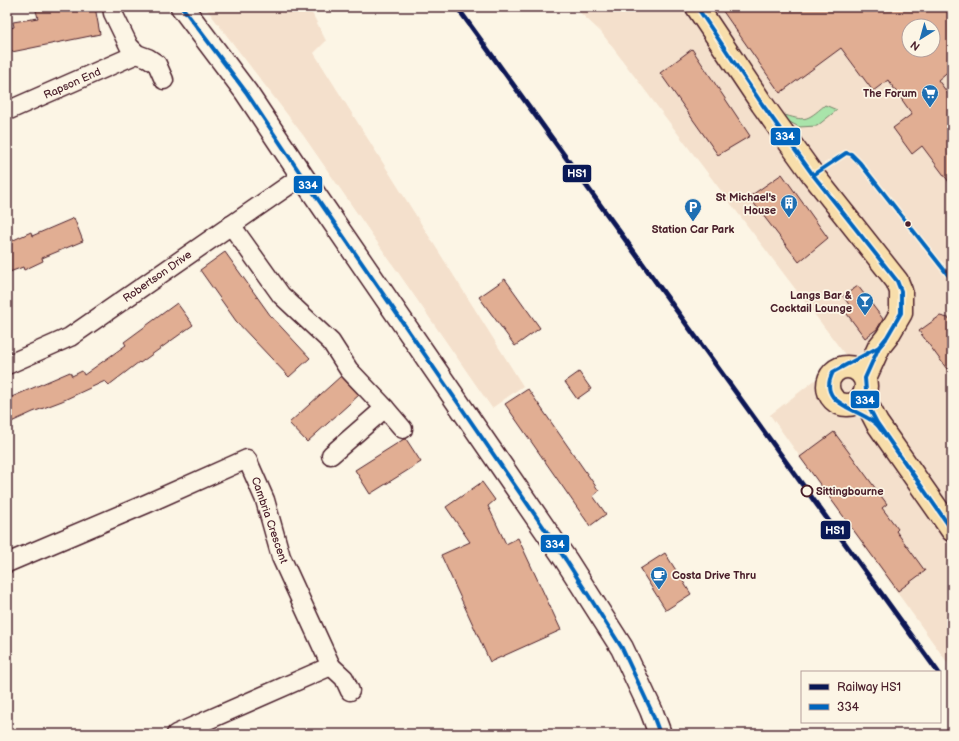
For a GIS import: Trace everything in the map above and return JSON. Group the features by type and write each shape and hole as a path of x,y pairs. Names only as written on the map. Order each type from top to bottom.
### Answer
{"main road":[{"path":"182,7 246,92 570,566 622,648 651,710 660,734"},
{"path":"697,7 762,104 808,168 897,281 901,291 901,313 887,338 879,347 858,401 846,405 840,403"},
{"path":"877,423 840,403 830,395 828,383 834,372 879,347"},
{"path":"844,366 857,369 877,423 952,530"}],"street":[{"path":"112,7 113,13 129,46 137,54 148,58 156,64 164,80"},
{"name":"Rapson End","path":"7,112 137,54"},
{"name":"Robertson Drive","path":"7,365 70,337 302,176"},
{"path":"231,225 281,294 331,342 349,370 403,430"},
{"path":"331,454 384,408"},
{"name":"Cambria Crescent","path":"7,563 247,459 265,500 281,557 331,666"},
{"path":"176,734 331,666 344,678 350,691"}],"shaded area":[{"path":"205,7 309,7 326,41 314,53 523,386 492,408 303,135"},
{"path":"574,7 952,7 952,669 770,415 846,356 601,32"}],"green space":[{"path":"825,105 837,110 817,126 799,127 786,120 781,114 801,119 813,115"}],"building":[{"path":"35,7 95,7 100,34 7,53 7,29 14,27 13,22 38,18"},
{"path":"720,7 952,7 952,68 938,80 952,99 952,186 922,146 912,154 893,128 912,114 888,80 873,91 841,48 780,93"},
{"path":"692,49 750,136 718,155 660,73"},
{"name":"St Michael's House","path":"782,174 828,238 799,262 749,197"},
{"path":"74,218 83,241 42,258 43,261 24,270 23,267 7,273 7,243 31,232 32,236"},
{"path":"225,252 270,315 310,358 289,377 236,321 200,270"},
{"path":"505,279 540,328 515,346 479,297"},
{"name":"Langs Bar & Cocktail Lounge","path":"858,286 883,319 877,329 865,338 844,310 850,306 843,296"},
{"path":"177,303 193,325 140,363 139,362 109,385 105,381 7,424 7,399 70,372 72,376 82,371 84,375 126,345 124,342"},
{"path":"940,316 952,319 952,376 919,331"},
{"path":"579,372 591,389 577,399 565,382"},
{"path":"341,376 359,395 307,442 289,423"},
{"path":"528,389 599,491 593,496 606,514 590,526 505,404"},
{"path":"834,432 887,504 882,508 898,529 896,531 925,571 898,591 800,457"},
{"path":"406,439 421,462 370,494 355,470"},
{"path":"482,482 495,500 488,506 506,544 518,538 561,630 490,662 441,555 470,542 446,507"},
{"path":"665,553 691,594 666,610 640,569"}],"rail line":[{"name":"HS1","path":"457,7 937,671"}],"transit line":[{"name":"334","path":"182,7 246,92 566,560 622,648 651,710 660,734"},
{"name":"334","path":"697,7 762,104 813,175 897,281 901,291 901,313 887,337 879,347 865,378 866,391 863,396 877,423 952,530"},
{"name":"334","path":"813,175 846,153 851,154 860,163 952,280"},
{"name":"334","path":"881,430 874,423 836,400 831,393 829,384 833,372 879,347 886,339"}],"place":[{"name":"The Forum","path":"930,108"},
{"name":"St Michael's House","path":"789,218"},
{"name":"Station Car Park","path":"693,222"},
{"name":"Langs Bar & Cocktail Lounge","path":"865,316"},
{"name":"Sittingbourne","path":"807,491"},
{"name":"Costa Drive Thru","path":"659,590"}]}
